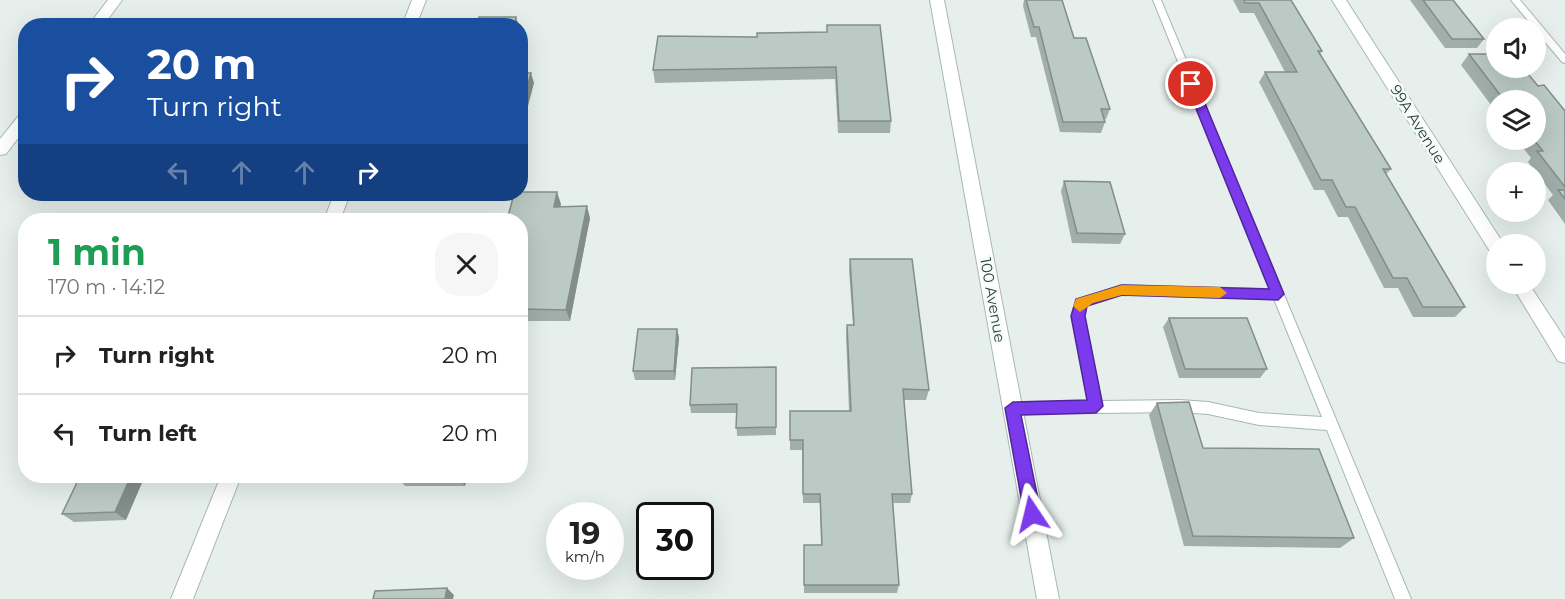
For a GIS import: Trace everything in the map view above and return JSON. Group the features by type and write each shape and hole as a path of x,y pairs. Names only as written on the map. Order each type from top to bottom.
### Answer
{"street":[{"path":"101,18 115,0"},
{"path":"412,18 419,0"},
{"name":"100 Avenue","path":"937,0 1048,599"},
{"name":"99A Avenue","path":"1339,0 1488,234"},
{"path":"0,150 18,127"},
{"path":"1526,294 1565,355"},
{"path":"182,599 228,483"}],"lane":[{"path":"1157,0 1403,599"},
{"path":"1515,0 1565,60"},
{"path":"1096,406 1078,316 1081,303 1122,290 1278,294"},
{"path":"1013,408 1096,406 1208,408 1259,419 1332,424"}],"building":[{"path":"1026,0 1062,0 1074,38 1086,38 1110,109 1101,109 1105,122 1063,122 1039,27 1034,27"},
{"path":"1244,0 1291,0 1322,51 1318,51 1391,169 1383,169 1465,307 1423,307 1407,278 1393,278 1355,207 1346,207 1332,180 1321,180 1265,72 1297,72 1259,3 1245,3"},
{"path":"1423,0 1453,0 1484,39 1452,39"},
{"path":"479,17 516,17 516,18"},
{"path":"827,25 880,25 891,121 839,121 836,67 653,70 658,36 757,37 757,33 827,32"},
{"path":"1469,54 1486,54 1486,76"},
{"path":"1487,78 1531,78 1538,86 1544,85 1565,111 1565,187 1537,151 1546,150 1546,90 1496,90"},
{"path":"1064,181 1110,182 1125,234 1077,233"},
{"path":"1558,190 1565,190 1565,199"},
{"path":"528,192 557,192 554,207 587,206 566,310 528,309 528,213 509,213 512,201 528,201"},
{"path":"850,259 912,259 929,390 903,389 912,494 892,494 899,585 804,585 804,545 822,545 820,494 803,494 803,440 790,440 790,411 851,411 847,325 854,325"},
{"path":"1169,318 1247,318 1267,369 1185,369"},
{"path":"638,329 677,329 674,371 633,371"},
{"path":"776,367 776,427 736,428 737,404 690,405 692,368"},
{"path":"1189,402 1203,448 1319,449 1354,538 1193,536 1157,403"},
{"path":"77,483 128,483 115,512 62,514"},
{"path":"447,588 445,599 373,599 375,591"}],"slow traffic":[{"path":"1080,306 1089,299 1122,290 1220,293"}],"route":[{"path":"1032,514 1013,408 1096,406 1078,316 1081,303 1122,290 1278,294 1191,84"}]}
